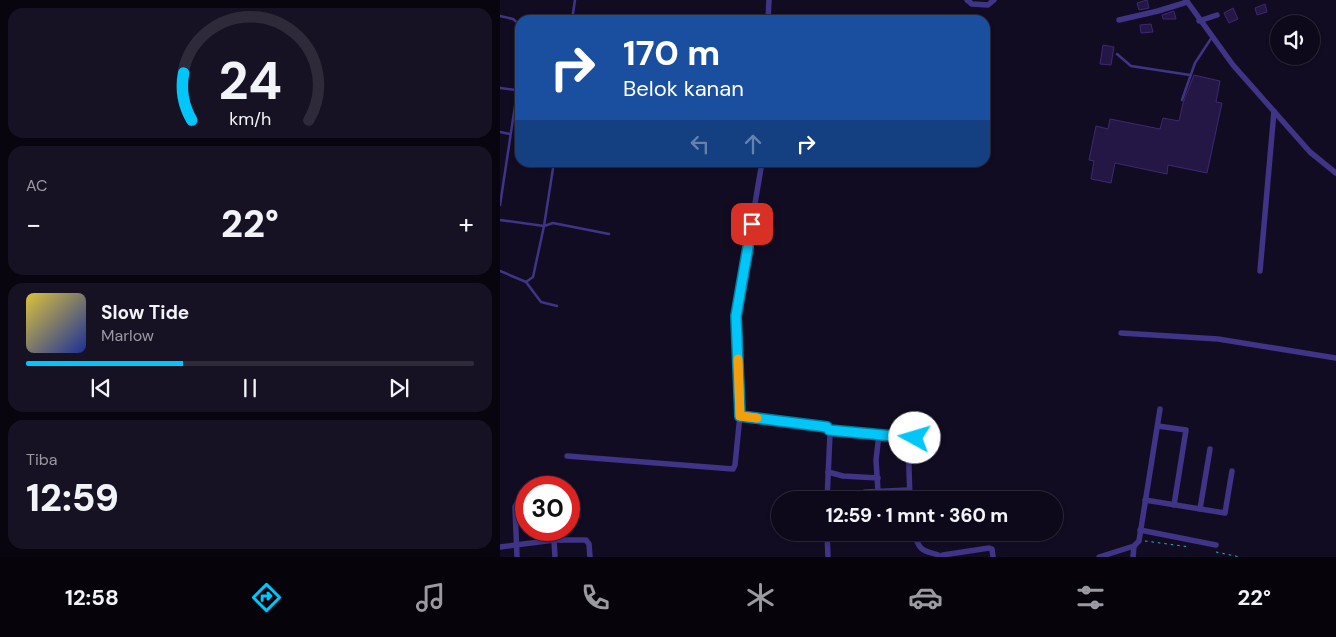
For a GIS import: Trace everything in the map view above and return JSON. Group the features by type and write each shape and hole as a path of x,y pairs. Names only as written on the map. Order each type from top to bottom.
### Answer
{"street":[{"path":"768,15 769,0"},
{"path":"967,0 972,4 988,5 994,0"},
{"path":"1119,20 1158,11 1186,1 1233,65 1317,158 1336,173"},
{"path":"1199,21 1216,15"},
{"path":"1260,271 1274,111"},
{"path":"567,456 731,470 736,465 740,416 736,316 761,167"},
{"path":"1121,333 1218,340 1336,358"},
{"path":"1133,557 1140,530 1160,409"},
{"path":"740,416 827,427 829,430 915,438"},
{"path":"1158,426 1186,430 1174,504"},
{"path":"827,491 829,430"},
{"path":"879,434 876,460 878,491 908,490 908,437"},
{"path":"1200,509 1210,449"},
{"path":"1145,500 1225,513 1232,471"},
{"path":"828,472 843,476 878,478"},
{"path":"1140,530 1216,545"},
{"path":"580,540 586,540 589,544 590,557"},
{"path":"517,541 517,557"},
{"path":"500,547 550,541"},
{"path":"555,557 557,541"},
{"path":"827,541 828,557"},
{"path":"917,541 921,552 926,556 943,556 989,548 992,549 994,557"},
{"path":"1099,557 1136,543"}],"lane":[{"path":"573,15 575,0"},
{"path":"500,16 515,21"},
{"path":"1182,100 1195,63 1212,38"},
{"path":"1116,54 1131,66 1190,75"},
{"path":"500,88 515,90"},
{"path":"500,205 515,97"},
{"path":"500,132 510,134"},
{"path":"526,282 533,277 544,226 553,167"},
{"path":"500,220 544,226 553,223 609,234"},
{"path":"500,271 526,282 541,302 556,306"}],"path":[{"path":"1136,543 1191,547"},
{"path":"1215,552 1240,557"}],"building":[{"path":"1147,0 1149,8 1139,10 1137,3"},
{"path":"1265,4 1267,12 1257,15 1255,8"},
{"path":"1233,8 1238,19 1229,23 1224,13"},
{"path":"1174,11 1176,19 1163,19 1162,15"},
{"path":"1151,24 1153,32 1141,33 1140,25"},
{"path":"1103,45 1114,47 1111,65 1100,64"},
{"path":"1194,75 1220,81 1216,102 1222,103 1207,173 1168,165 1167,174 1115,163 1111,183 1091,179 1094,161 1089,160 1096,126 1108,129 1110,119 1160,129 1163,118 1179,121 1183,103"}],"slow traffic":[{"path":"738,359 740,416 757,418"}],"route":[{"path":"752,224 736,316 740,416 827,427 829,430 915,438"}]}
